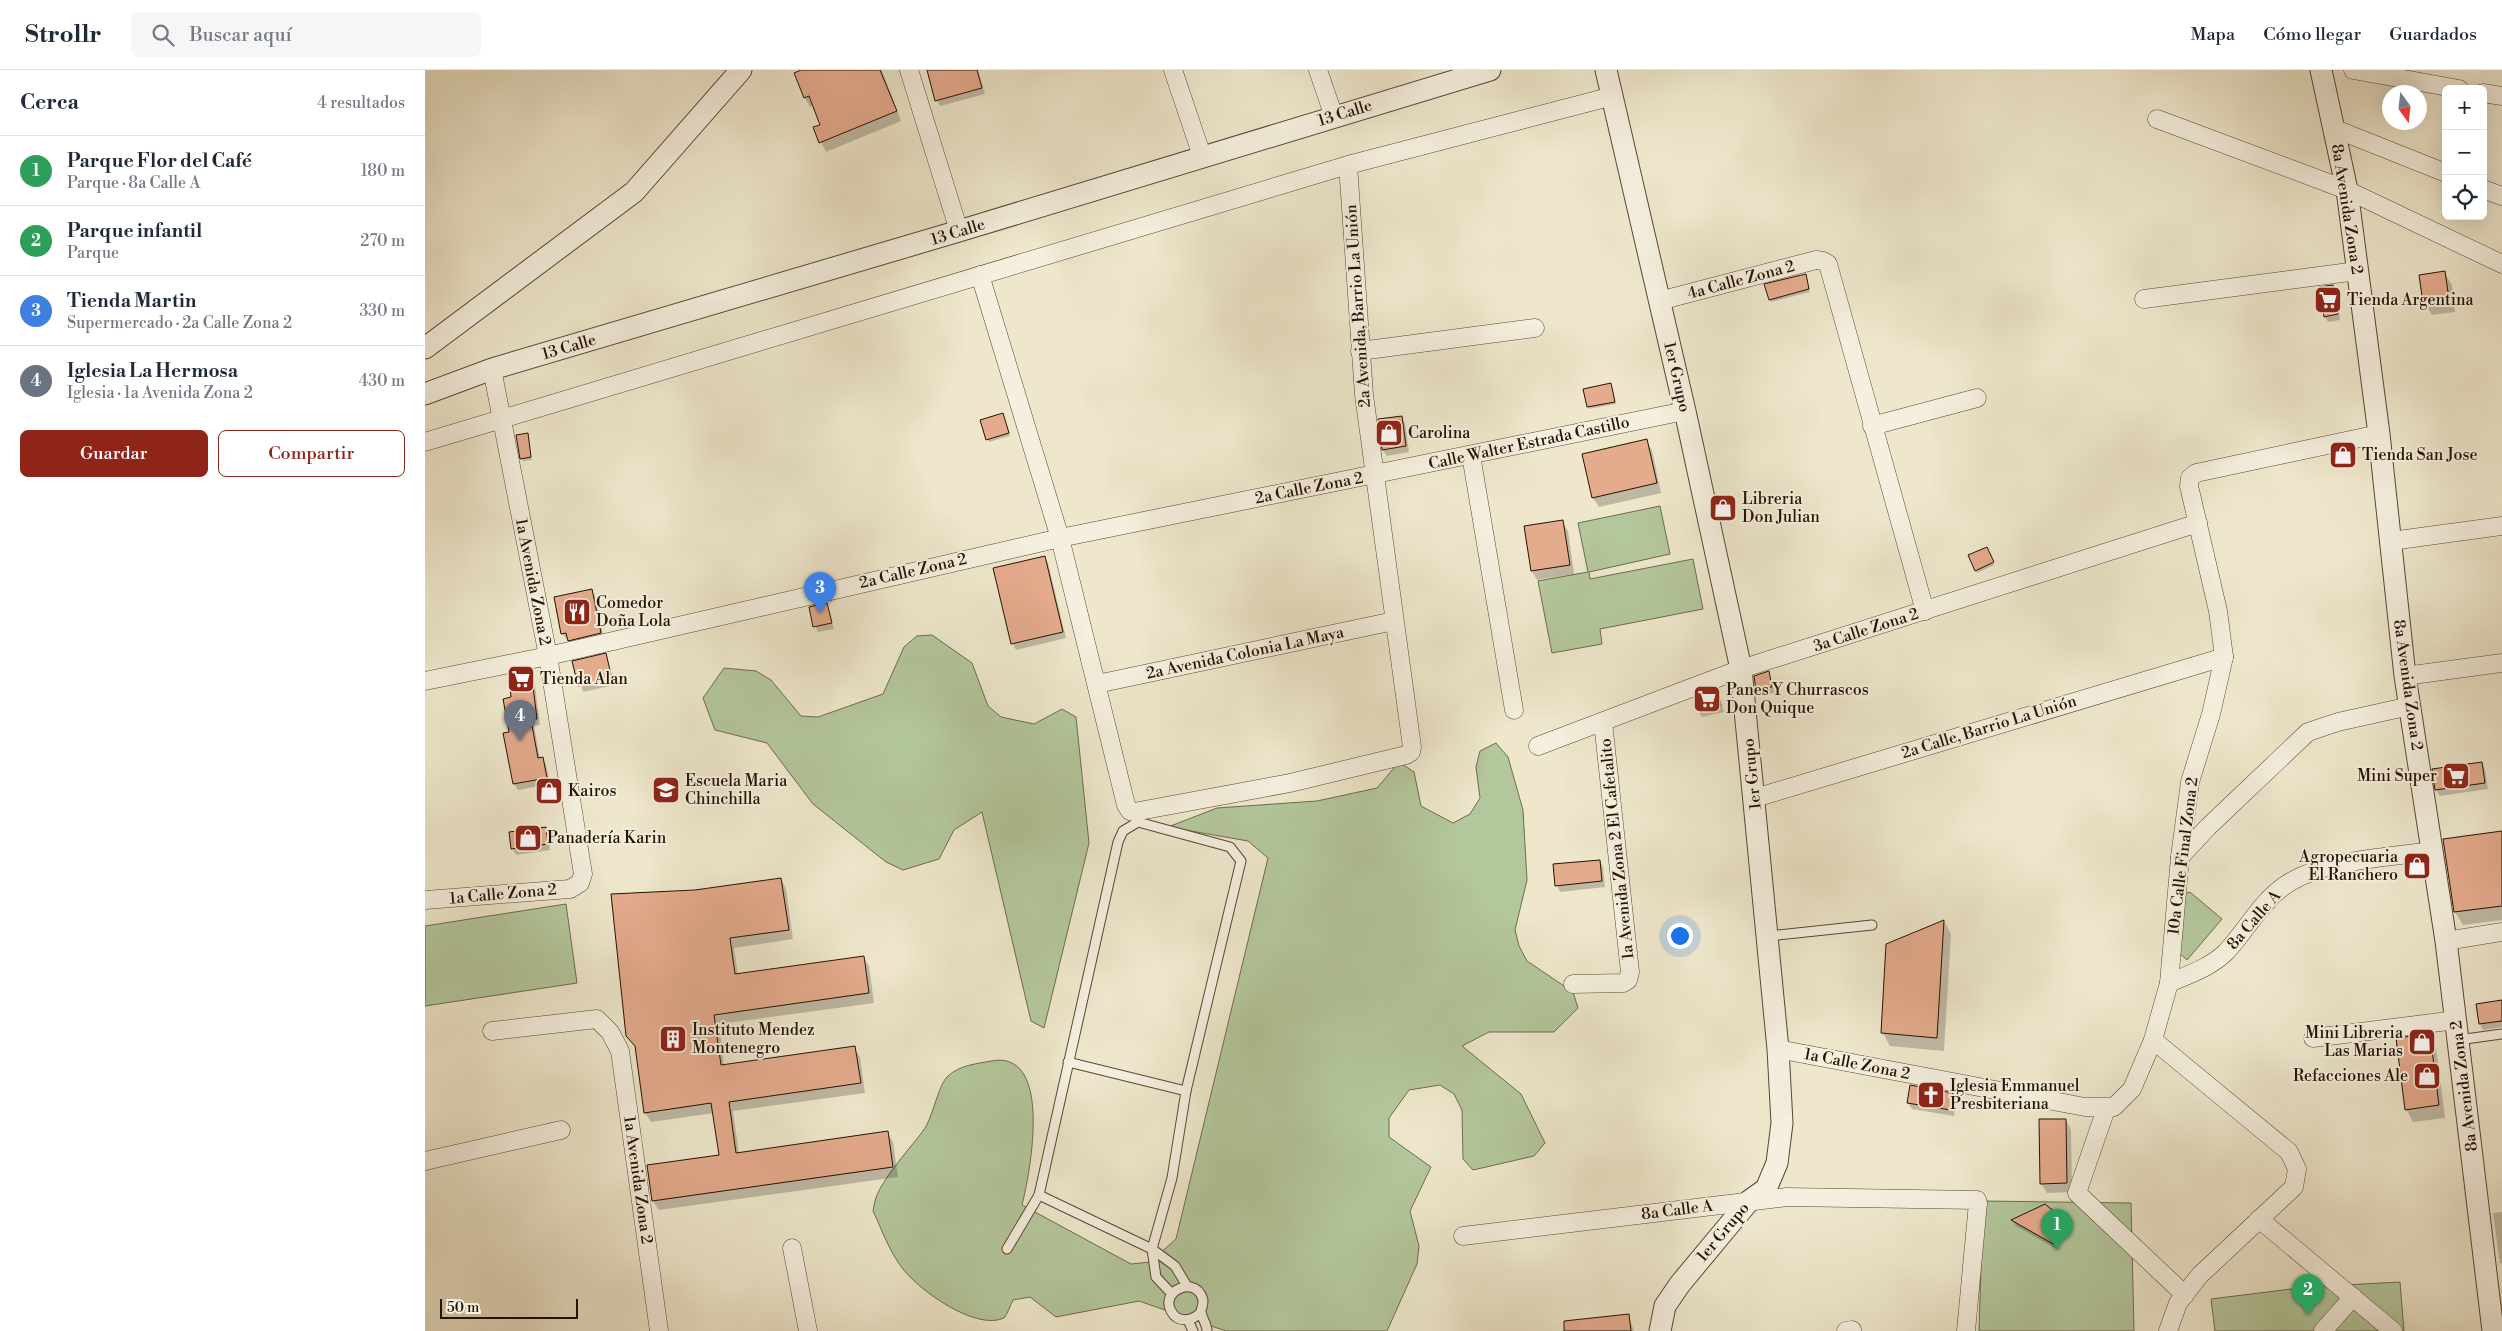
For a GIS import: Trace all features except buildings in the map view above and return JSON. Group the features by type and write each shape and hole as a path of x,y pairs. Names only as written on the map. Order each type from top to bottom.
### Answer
{"street":[{"path":"425,348 634,192 741,70"},
{"path":"909,70 959,232"},
{"path":"1173,70 1202,156"},
{"path":"1319,70 1334,117"},
{"name":"13 Calle","path":"425,394 492,369 959,232 1202,156 1491,70"},
{"name":"1er Grupo","path":"1606,70 1685,411 1741,669 1768,936 1778,1049 1782,1123 1777,1163 1766,1189 1749,1201 1665,1306 1660,1331"},
{"name":"8a Avenida Zona 2","path":"2321,70 2347,190 2379,434 2405,676 2446,941 2493,1331"},
{"path":"2353,70 2437,77 2452,85"},
{"path":"2487,94 2502,96"},
{"path":"425,442 1348,165 1613,96"},
{"path":"2157,119 2347,190 2502,264"},
{"path":"2333,128 2442,172"},
{"name":"2a Avenida, Barrio La Unión","path":"1097,684 1126,805 1134,812 1290,783 1406,755 1411,752 1412,747 1373,475 1359,351 1348,165"},
{"path":"2487,190 2502,196"},
{"name":"4a Calle Zona 2","path":"1659,301 1816,260 1823,261 1828,264 1872,426"},
{"path":"2144,299 2357,271"},
{"path":"980,275 1060,538 1097,684"},
{"path":"1359,351 1535,328"},
{"name":"1a Avenida Zona 2","path":"492,369 548,656 583,874 580,883"},
{"path":"1925,611 1872,426 1977,398"},
{"name":"Calle Walter Estrada Castillo","path":"1373,475 1685,411"},
{"name":"10a Calle Final Zona 2","path":"2110,1108 2132,1089 2153,1040 2169,983 2180,857 2190,782 2211,714 2224,658 2218,611 2189,486 2190,478 2196,473 2379,434"},
{"path":"1471,455 1514,710"},
{"name":"2a Calle Zona 2","path":"425,682 548,656 1060,538 1373,475"},
{"name":"3a Calle Zona 2","path":"1538,746 1741,669 2198,523"},
{"path":"2391,541 2502,526"},
{"name":"2a Avenida Colonia La Maya","path":"1097,684 1394,622"},
{"name":"2a Calle, Barrio La Unión","path":"1755,798 2224,658"},
{"path":"2405,676 2502,663"},
{"path":"2180,857 2208,827 2308,732 2338,722 2411,706"},
{"name":"1a Avenida Zona 2 El Cafetalito","path":"1573,984 1623,983 1628,980 1630,972 1603,722"},
{"name":"8a Calle A","path":"2169,983 2210,965 2225,953 2266,904 2283,887 2301,876 2324,867 2432,851"},
{"name":"1a Calle Zona 2","path":"425,900 570,889 580,883"},
{"path":"2446,941 2502,932"},
{"name":"1a Avenida Zona 2","path":"492,1031 597,1019 610,1032 620,1051 659,1331"},
{"path":"2313,1038 2457,1030"},
{"path":"2153,1040 2289,1152 2297,1169 2294,1186 2200,1275 2179,1303 2168,1331"},
{"name":"1a Calle Zona 2","path":"1778,1049 2076,1105 2110,1108"},
{"path":"2110,1108 2079,1181 2077,1193 2185,1295"},
{"path":"425,1161 561,1130"},
{"name":"8a Calle A","path":"1463,1236 1787,1196 1977,1200 1966,1331"},
{"path":"2259,1219 2393,1331"},
{"path":"792,1248 808,1331"},
{"path":"2323,1331 2353,1297"}],"lane":[{"path":"1007,1249 1039,1195 1118,842 1123,831 1138,822 1230,848 1241,861 1186,1092 1172,1178 1151,1248 1156,1277 1172,1294"},
{"path":"1768,936 1872,925"},
{"path":"2457,1030 2502,1034"},
{"path":"1068,1062 1186,1092"},
{"path":"1039,1195 1151,1248 1175,1266 1187,1286"},
{"path":"1187,1286 1196,1289 1202,1295 1204,1304 1196,1318 1188,1320 1179,1318 1172,1312 1169,1303 1172,1294 1178,1288 1187,1286"},
{"path":"1201,1312 1207,1331"},
{"path":"1188,1320 1193,1331"}],"green space":[{"path":"1660,506 1670,554 1589,572 1590,579 1693,559 1703,609 1600,629 1602,644 1552,653 1538,581 1588,572 1578,523"},
{"path":"932,635 972,663 988,706 1001,717 1034,724 1062,709 1076,717 1089,843 1044,1028 1031,1021 982,812 954,830 939,859 903,870 886,862 813,804 767,743 715,730 703,698 724,668 756,671 771,680 801,716 818,717 883,694 904,647 917,636"},
{"path":"1496,743 1508,757 1523,810 1527,880 1515,930 1519,946 1527,961 1573,992 1578,1008 1554,1032 1489,1032 1462,1046 1521,1094 1545,1143 1534,1156 1473,1170 1463,1159 1462,1110 1454,1094 1440,1085 1409,1090 1389,1118 1389,1137 1431,1167 1410,1211 1419,1246 1417,1264 1387,1331 1226,1331 1139,1301 1056,1317 1030,1297 1013,1300 1004,1318 992,1321 979,1319 949,1307 911,1278 898,1263 890,1249 873,1211 877,1195 892,1170 927,1125 944,1080 953,1072 963,1067 991,1061 1011,1062 1024,1074 1031,1093 1033,1116 1032,1142 1022,1205 1131,1264 1150,1262 1176,1239 1268,858 1248,841 1168,827 1217,808 1317,801 1377,788 1399,762 1414,772 1421,806 1453,823 1470,814 1480,798 1476,767 1480,751"},
{"path":"2190,892 2222,919 2187,960 2177,951 2181,895"},
{"path":"566,904 577,983 425,1006 425,926"},
{"path":"1983,1201 2131,1203 2134,1331 1979,1331"},
{"path":"2400,1282 2404,1331 2215,1331 2211,1299 2307,1287"}],"place":[{"name":"Tienda Argentina","path":"2328,300"},
{"name":"Carolina","path":"1389,433"},
{"name":"Tienda San Jose","path":"2343,455"},
{"name":"Libreria Don Julian","path":"1723,508"},
{"name":"Comedor Doña Lola","path":"577,612"},
{"name":"Tienda Martin","path":"820,613"},
{"name":"Tienda Alan","path":"521,679"},
{"name":"Panes Y Churrascos Don Quique","path":"1707,699"},
{"name":"Iglesia La Hermosa","path":"520,741"},
{"name":"Mini Super","path":"2456,776"},
{"name":"Escuela Maria Chinchilla","path":"666,790"},
{"name":"Kairos","path":"549,791"},
{"name":"Panadería Karin","path":"528,838"},
{"name":"Agropecuaria El Ranchero","path":"2417,866"},
{"name":"Instituto Mendez Montenegro","path":"673,1039"},
{"name":"Mini Libreria Las Marias","path":"2422,1042"},
{"name":"Refacciones Ale","path":"2427,1076"},
{"name":"Iglesia Emmanuel Presbiteriana","path":"1931,1095"},
{"name":"Parque Flor del Café","path":"2057,1250"},
{"name":"Parque infantil","path":"2308,1315"}]}
